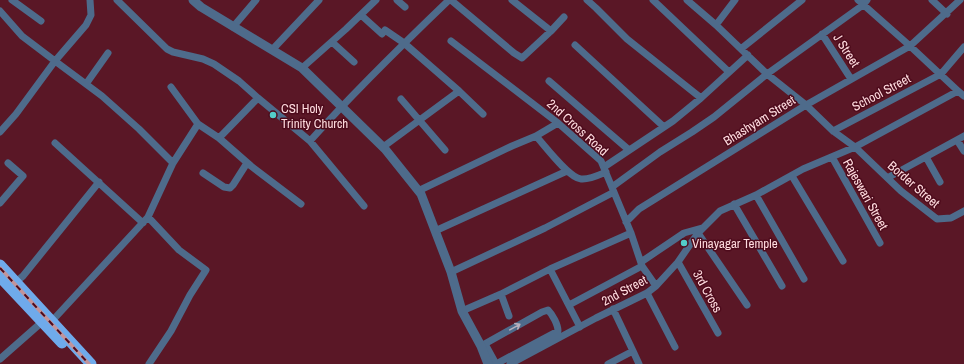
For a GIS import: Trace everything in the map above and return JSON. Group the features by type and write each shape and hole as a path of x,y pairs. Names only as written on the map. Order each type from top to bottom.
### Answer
{"highway":[{"path":"0,265 16,282 81,364"},
{"path":"0,277 91,364"}],"street":[{"path":"12,0 41,21"},
{"path":"0,132 16,114 55,61 86,25 91,15 90,0"},
{"path":"117,0 167,49 173,52 203,59 214,64 239,81 310,141 364,206"},
{"path":"193,0 201,8 302,68 383,147 418,191 452,272 462,310 483,345 496,364 558,331 558,328 548,310 483,345"},
{"path":"272,50 320,0"},
{"path":"302,68 376,0"},
{"path":"397,0 404,7"},
{"path":"310,141 341,106 404,43 450,0 522,58 564,17"},
{"path":"512,0 550,31"},
{"path":"587,0 627,39 700,98"},
{"path":"653,0 729,72"},
{"name":"Border Street","path":"687,0 742,48 767,74 806,105 833,131 855,147 889,177 901,191 937,219 951,218 964,211"},
{"path":"716,25 735,0"},
{"path":"742,48 802,0"},
{"path":"932,0 947,14"},
{"name":"Bhashyam Street","path":"626,222 639,209 806,105 910,46 947,14 960,0"},
{"path":"233,27 254,1"},
{"path":"452,272 545,228 613,190 660,152 714,117 767,74 863,2 964,96"},
{"path":"0,12 22,36 102,96 139,129 173,163"},
{"path":"360,15 384,32 404,43 483,114"},
{"name":"J Street","path":"822,34 851,79"},
{"name":"2nd Cross Road","path":"451,41 558,123 601,161 631,233 642,264 656,286"},
{"path":"332,42 354,62"},
{"path":"575,45 664,127"},
{"path":"941,74 964,47"},
{"path":"86,84 108,53"},
{"path":"536,136 566,171 580,179 605,170 629,150 664,127 700,98 748,55"},
{"name":"School Street","path":"833,131 941,74"},
{"path":"549,81 629,150"},
{"path":"170,87 198,124 219,138 247,163 301,204"},
{"path":"383,147 459,91"},
{"name":"2nd Street","path":"510,364 613,309 647,293 656,286 678,262 700,230 720,211 756,195 803,169 855,147 958,91"},
{"path":"219,138 258,98"},
{"path":"401,99 445,150"},
{"path":"418,191 536,136 558,123"},
{"path":"2,364 0,359 47,321 145,220 173,163 198,124"},
{"path":"889,177 961,138 964,151"},
{"path":"55,143 179,250 206,270 190,295 168,337 149,364"},
{"name":"Rajeswari Street","path":"832,157 880,243"},
{"path":"926,157 940,182"},
{"path":"0,203 24,176 8,163"},
{"path":"203,173 224,187 230,188 247,163"},
{"path":"435,231 566,171"},
{"path":"792,176 843,262"},
{"path":"16,282 23,276 99,182"},
{"path":"756,195 804,279"},
{"path":"734,204 782,286"},
{"path":"569,305 642,264 684,234 700,230 747,305"},
{"path":"462,310 501,294 550,269 631,233"},
{"name":"3rd Cross","path":"678,262 718,333"},
{"path":"550,269 580,327"},
{"path":"647,293 675,347"},
{"path":"501,294 510,316"},
{"path":"613,309 639,364"},
{"path":"483,345 488,364"},
{"path":"608,364 633,351"}],"railway":[{"path":"0,268 89,364"}],"place":[{"name":"CSI Holy Trinity Church","path":"273,115"},
{"name":"Vinayagar Temple","path":"684,243"}]}
